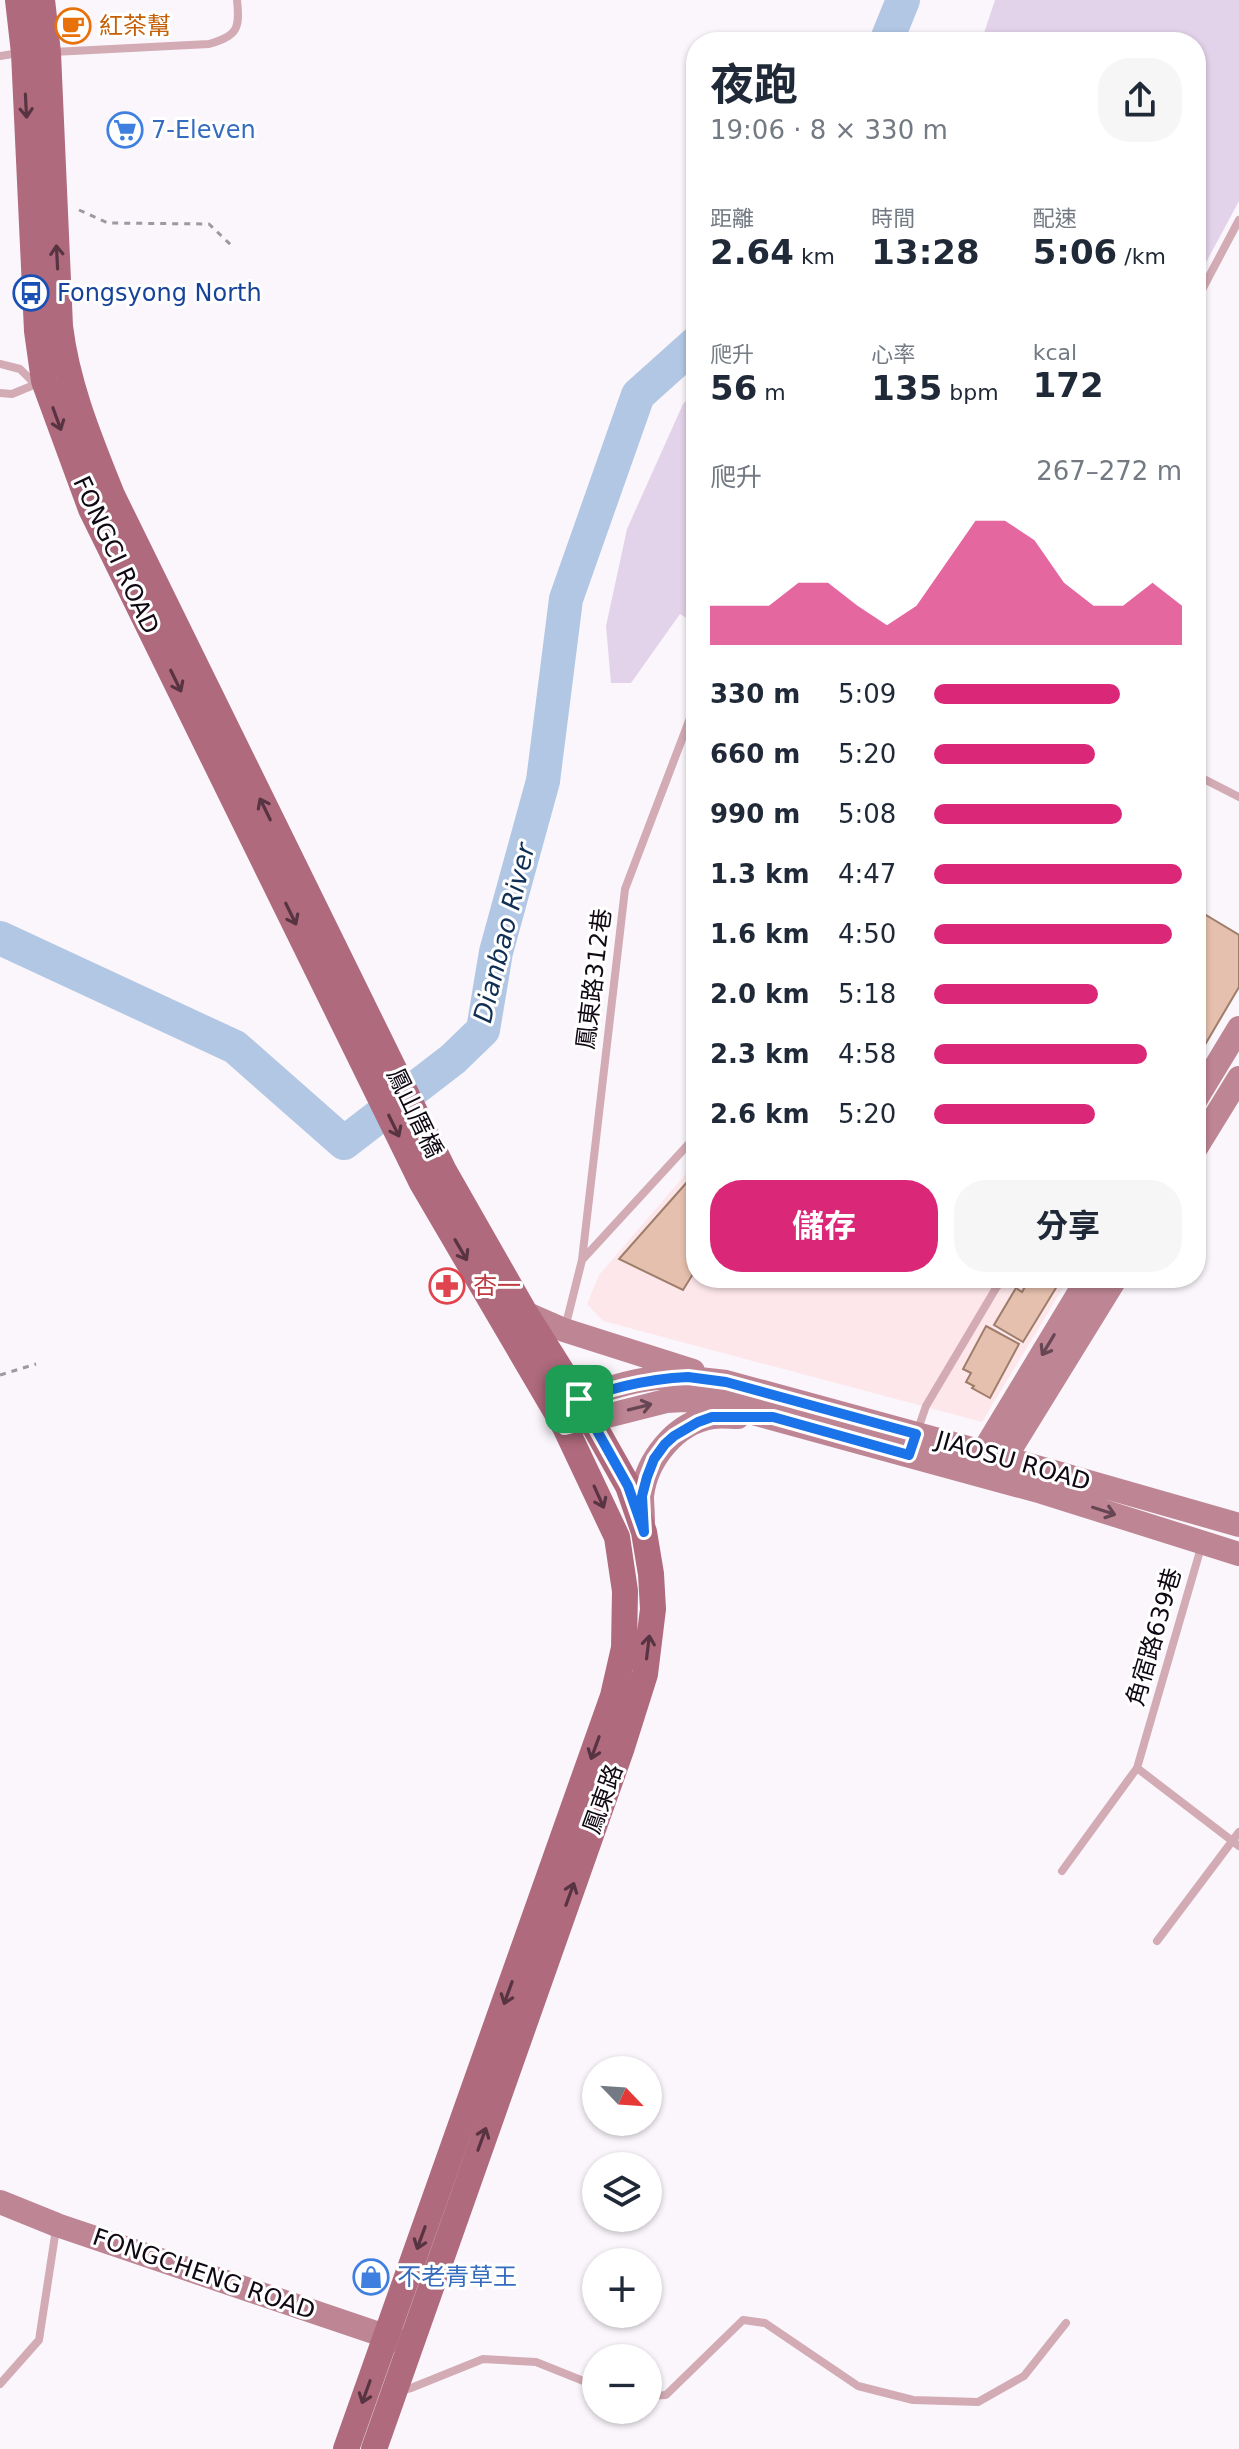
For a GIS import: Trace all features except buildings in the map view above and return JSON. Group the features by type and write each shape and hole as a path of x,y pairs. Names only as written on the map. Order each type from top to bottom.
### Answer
{"main road":[{"name":"FONGCI ROAD","path":"18,0 24,54 40,383 91,509 351,1010"},
{"name":"FONGCI ROAD","path":"42,0 24,54 55,211 63,352 83,424 112,495 376,1062"},
{"path":"1206,1082 1239,1028"},
{"name":"鳳山厝橋","path":"376,1062 433,1177"},
{"path":"1206,1132 1239,1078"},
{"name":"鳳東路","path":"346,2449 398,2340 621,1750 645,1674 653,1609 644,1532 628,1486 585,1409 525,1313 433,1177"},
{"name":"鳳東路","path":"374,2449 394,2392 398,2340 609,1708 624,1648 625,1591 617,1537 560,1418 433,1177"},
{"path":"990,1466 1083,1288"},
{"path":"990,1466 1109,1288"},
{"path":"525,1313 564,1330 726,1382"},
{"name":"JIAOSU ROAD","path":"560,1418 585,1409 627,1384 654,1378 688,1377 726,1382 912,1445 1239,1525"},
{"name":"JIAOSU ROAD","path":"585,1409 685,1400 912,1445"},
{"path":"644,1532 642,1496 654,1459 665,1444 685,1429 712,1417 773,1417"},
{"name":"JIAOSU ROAD","path":"990,1466 1239,1554"},
{"name":"FONGCHENG ROAD","path":"0,2202 57,2225 398,2340"}],"lane":[{"path":"24,54 209,44 226,39 235,31 240,22 237,0"},
{"path":"1206,282 1239,220"},
{"path":"0,364 20,369 40,383"},
{"path":"0,393 12,394 69,374"},
{"name":"鳳東路312巷","path":"564,1330 582,1260 625,889 686,729"},
{"path":"1206,780 1239,797"},
{"path":"582,1260 686,1147"},
{"path":"912,1445 926,1406 996,1288"},
{"name":"角宿路639巷","path":"1062,1871 1137,1768 1210,1517"},
{"path":"1137,1768 1236,1843"},
{"path":"1157,1941 1236,1843 1239,1832"},
{"path":"0,2384 39,2340 57,2225"},
{"path":"662,2395 666,2395 743,2320 765,2323 858,2386 913,2400 978,2402 1024,2376 1066,2323"},
{"path":"394,2392 483,2359 536,2362 582,2380"}],"path":[{"path":"55,211 79,210 108,223 209,224 232,246"},
{"path":"0,1375 36,1364"}],"shaded area":[{"path":"995,0 1239,0 1239,201 1206,262 1206,32 984,32"},
{"path":"686,401 686,618 680,614 631,683 611,683 606,626 627,529"},
{"path":"686,1174 686,1288 1063,1288 982,1422 603,1321 587,1304 599,1275"}],"waterway":[{"name":"Dianbao River","path":"890,32 903,0"},
{"name":"Dianbao River","path":"0,938 235,1047 344,1143 453,1059 483,1030 496,952 543,781 566,599 638,395 686,352"}],"place":[{"name":"紅茶幫","path":"73,26"},
{"name":"7-Eleven","path":"125,130"},
{"name":"Fongsyong North","path":"31,293"},
{"name":"杏一","path":"447,1286"},
{"name":"不老青草王","path":"371,2277"}],"route":[{"path":"688,1377 726,1382 916,1434 909,1455 773,1417 712,1417 698,1422 674,1436 654,1459 642,1496 644,1532 628,1486 591,1420 565,1427 554,1409 579,1399 654,1378 688,1377"}]}
